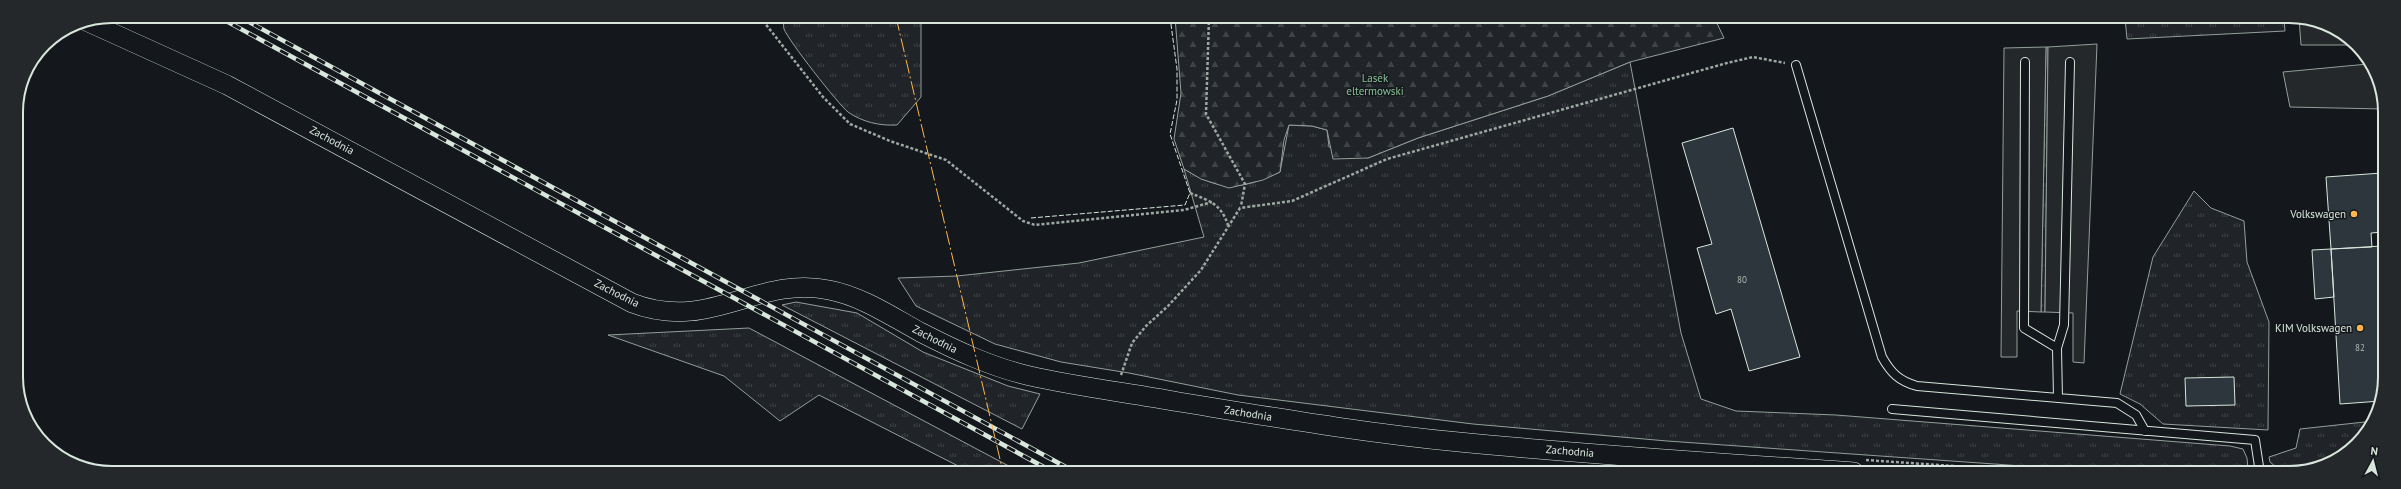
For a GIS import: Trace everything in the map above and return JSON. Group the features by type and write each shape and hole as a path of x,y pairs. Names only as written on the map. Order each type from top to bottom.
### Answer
{"street":[{"name":"Zachodnia","path":"95,25 226,85 632,303 651,309 667,312 700,311 790,288 819,288 832,290 864,302 977,359 1006,370 1061,382 1345,428 1459,442 1858,466"}],"lane":[{"path":"2025,62 2024,328 2057,348"},
{"path":"2058,398 2057,348 2064,325 2070,62"},
{"path":"1796,65 1882,357 1890,372 1904,383 1917,386 2117,403 2136,415 2145,431"},
{"path":"1892,409 2256,440 2259,466"}],"path":[{"path":"766,23 823,96 850,124 890,141 946,160 1023,221 1035,225 1184,210 1212,202"},
{"path":"1209,23 1206,114 1245,184 1241,206"},
{"path":"1127,380 1120,378 1132,343 1146,326 1168,306 1201,270 1240,208 1292,201 1387,159 1402,154 1753,57 1796,65"},
{"path":"1190,193 1212,202 1224,213 1229,226"}],"green space":[{"path":"921,23 921,97 897,125 871,123 853,115 843,107 814,72 787,35 784,29 784,24"},
{"name":"Lasek eltermowski","path":"1175,23 1717,23 1724,38 1630,62 1548,96 1418,138 1368,158 1333,159 1327,130 1312,126 1289,125 1284,140 1280,172 1263,180 1229,188 1201,179 1184,169 1174,139 1181,93"},
{"path":"2125,23 2284,23 2285,31 2127,39"},
{"path":"2046,47 2048,47 2045,312 2041,312"},
{"path":"1630,62 1681,333 1701,399 1736,411 1836,415 2230,446 2243,449 2247,458 2248,466 2022,466 1667,441 1473,424 1238,395 1129,373 1061,362 995,344 916,306 898,278 957,276 1079,263 1204,237 1184,169 1209,182 1221,185 1242,185 1266,178 1280,172 1289,125 1312,126 1327,130 1329,147 1368,158 1418,138 1548,96"},
{"path":"2194,191 2211,208 2244,221 2247,262 2269,322 2268,430 2163,424 2140,404 2120,394 2153,257"},
{"path":"796,302 857,313 923,352 1008,386 1040,394 1022,429 782,305"},
{"path":"749,328 1009,466 958,466 819,395 780,421 724,376 608,335"},
{"path":"2366,422 2348,444 2329,457 2312,463 2295,466 2275,466 2270,462 2269,457 2296,448 2300,429"}],"shaded area":[{"path":"2299,24 2312,26 2329,32 2348,45 2301,45"},
{"path":"2097,44 2084,363 2073,362 2073,313 2045,312 2048,47"},
{"path":"2046,47 2041,312 2017,311 2017,357 2001,357 2004,48"},
{"path":"2364,64 2373,83 2378,109 2290,107 2283,72"}],"building":[{"path":"1733,128 1800,357 1749,371 1731,309 1716,314 1697,248 1712,244 1682,143"},
{"path":"2378,173 2378,232 2371,233 2372,247 2331,249 2326,177"},
{"path":"2378,246 2378,377 2374,401 2340,404 2331,249"},
{"path":"2331,249 2334,297 2315,299 2312,250"},
{"path":"2234,377 2235,405 2186,406 2185,378"}],"railway":[{"path":"230,23 1042,466"},
{"path":"251,23 1064,466"}],"fence":[{"path":"1031,218 1185,205 1190,193 1170,134 1177,100 1177,69 1171,23"}],"power":[{"path":"897,23 1002,466"}],"place":[{"name":"Volkswagen","path":"2354,214"},
{"name":"KIM Volkswagen","path":"2360,328"}]}
